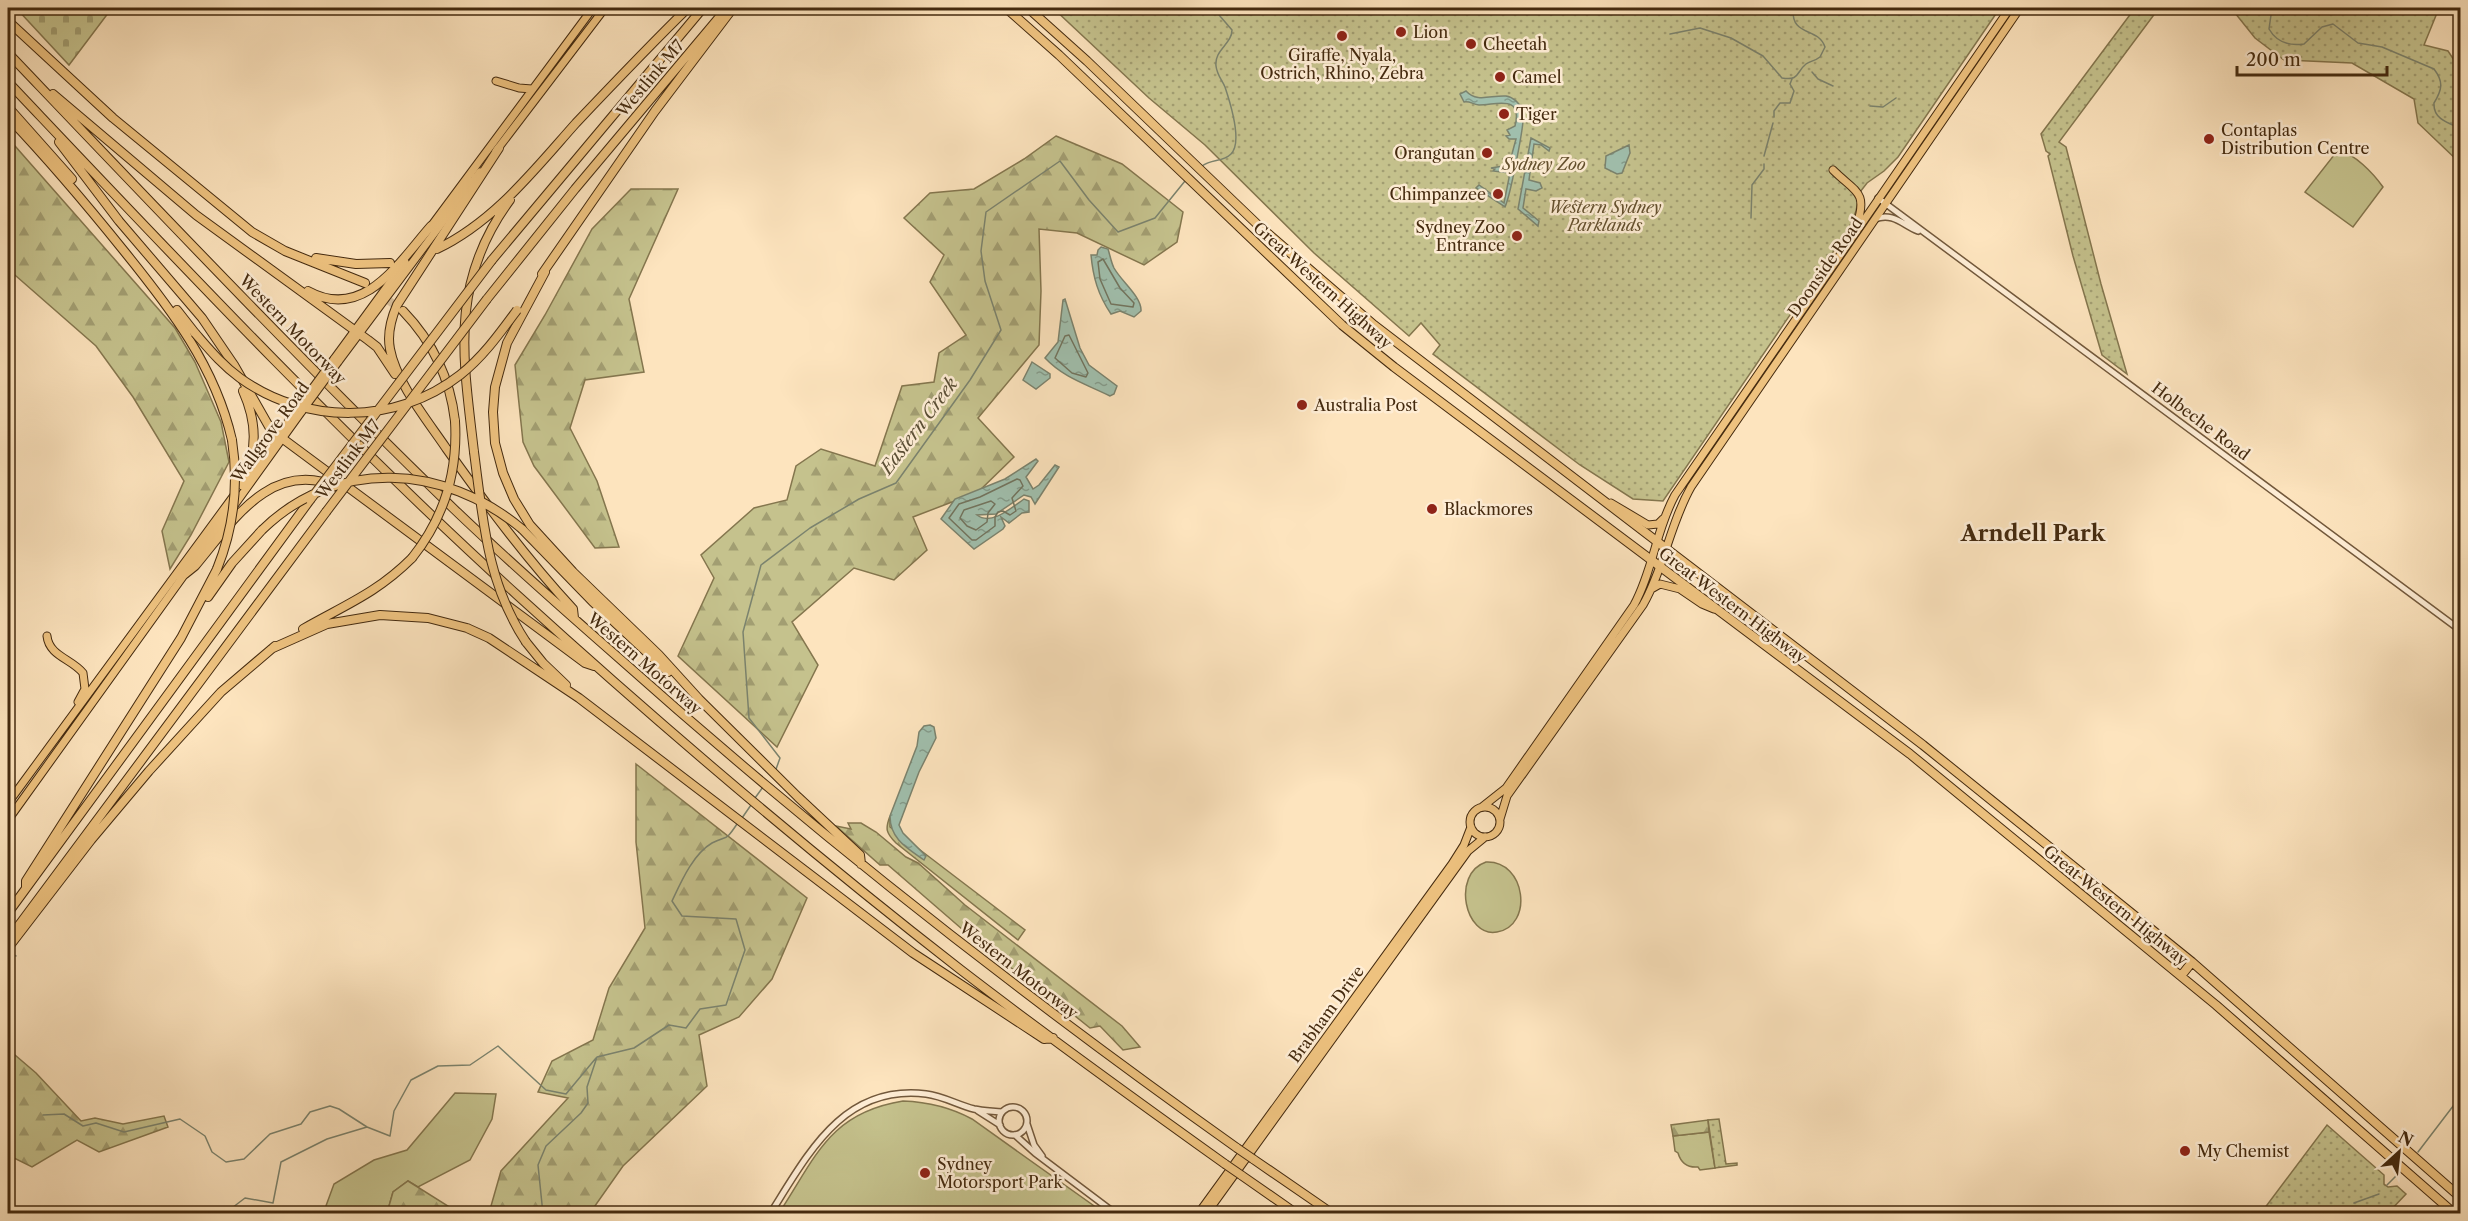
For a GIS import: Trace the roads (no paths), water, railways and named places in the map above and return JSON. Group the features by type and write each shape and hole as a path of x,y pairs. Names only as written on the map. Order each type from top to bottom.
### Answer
{"highway":[{"path":"437,249 472,229 519,187 612,85 688,8"},
{"name":"Westlink M7","path":"8,913 175,682 492,260 704,8"},
{"name":"Westlink M7","path":"8,940 488,298 575,189 727,8"},
{"path":"8,107 64,169 195,333 222,363 272,397 316,411 364,413 404,405 447,384 481,356 545,272 656,111 733,8"},
{"name":"Great Western Highway","path":"1006,8 1342,325 1401,372 1910,754 2181,976 2455,1214"},
{"name":"Great Western Highway","path":"1028,8 1258,225 1374,325 1923,745 2192,962 2460,1197"},
{"path":"8,21 112,118 257,235 285,251 365,284"},
{"name":"Western Motorway","path":"8,53 309,366 457,511 574,618 752,774 1018,988 1237,1148 1333,1214"},
{"path":"29,75 88,122 172,196 376,347 504,529 573,609 574,618"},
{"name":"Western Motorway","path":"8,82 331,416 491,570 738,790 942,955 1297,1214"},
{"path":"36,112 119,221 197,311 231,362 268,426 280,438 585,663 598,667"},
{"path":"8,117 69,183 179,321 213,382 222,404 232,440 235,477 233,515 217,569 193,618"},
{"path":"409,392 390,349 391,318 426,258 499,148"},
{"path":"519,187 489,231 466,296 465,363 474,452 485,535 495,578 526,642 543,663 579,698"},
{"path":"301,291 334,298 354,297 366,293 386,279 431,226"},
{"path":"249,228 283,246 319,259 356,264 390,262"},
{"path":"545,272 514,327 496,378 493,427 503,473 514,499 538,535 602,602 659,655 699,699"},
{"path":"8,948 117,807 237,677 273,648 367,595 398,572 412,558 435,524 447,497 454,456 455,421 450,388 436,355 425,337 403,311"},
{"path":"231,362 248,405 253,429 251,456 241,477 242,485"},
{"path":"26,887 26,881 142,698 193,618 232,563 262,530 292,506 323,491 356,481 396,477 428,481 462,491 488,504 522,529 615,624 699,699 860,855 861,864"},
{"path":"185,574 195,566 253,500 270,487 287,481 310,479 351,490"},
{"path":"273,648 317,628 350,618 393,614 428,618 467,628 489,638 579,698 913,953 1044,1039 1053,1038"},
{"path":"2181,976 2192,962"}],"main road":[{"name":"Wallgrove Road","path":"358,332 431,226 593,8"},
{"name":"Wallgrove Road","path":"8,820 336,361 605,8"},
{"name":"Doonside Road","path":"1656,564 1658,542 1675,495 2010,8"},
{"name":"Doonside Road","path":"1656,564 1666,548 1679,509 1690,487 2020,8"},
{"path":"496,81 519,88 532,89"},
{"path":"1833,170 1861,200 1862,210 1854,232"},
{"name":"Wallgrove Road","path":"8,803 242,485 280,438"},
{"path":"1586,488 1648,525 1658,524 1666,515"},
{"path":"1656,564 1651,590 1643,605 1507,796 1497,831 1485,837 1477,834 1471,827 1472,815 1506,788 1634,605 1656,564"},
{"path":"1651,590 1660,584 1673,586 1702,604 1717,610"},
{"path":"47,636 51,648 80,670 86,681 85,689 56,737"},
{"path":"44,754 51,760"},
{"path":"1482,807 1493,810 1500,819"},
{"name":"Brabham Drive","path":"1198,1214 1452,864 1464,845 1471,827"},
{"name":"Brabham Drive","path":"1206,1214 1468,851 1485,837"}],"street":[{"name":"Holbeche Road","path":"1878,198 2460,630"},
{"name":"Holbeche Road","path":"1874,220 1884,217 1899,219 1914,229 1926,233"},
{"path":"770,1214 822,1136 844,1115 884,1096 915,1093 943,1098 976,1110 1000,1125 1005,1132 1015,1135 1116,1214"},
{"path":"976,1110 1002,1112 1010,1107 1019,1107 1026,1114 1034,1145 1047,1162"},
{"path":"1000,1125 1002,1112"},
{"path":"1015,1135 1023,1131 1027,1123"}],"water":[{"path":"1466,91 1480,98 1509,97 1518,103 1523,111 1517,158 1505,207 1476,188 1479,185 1504,203 1510,173 1493,171 1495,169 1491,168 1509,165 1516,139 1509,139 1506,136 1510,135 1507,130 1515,126 1515,109 1512,105 1500,103 1479,105 1464,102 1460,94"},
{"path":"1531,138 1550,148 1549,151 1541,145 1534,144 1529,180 1540,183 1542,188 1536,191 1526,189 1523,208 1539,221 1538,226 1518,209"},
{"path":"1629,145 1630,153 1622,173 1617,174 1605,168 1606,156"},
{"path":"1101,247 1108,249 1114,268 1138,300 1141,311 1134,317 1120,311 1111,314 1099,293 1091,255 1097,255"},
{"path":"1065,299 1080,348 1089,365 1117,386 1114,394 1110,396 1068,376 1045,358 1058,342 1063,300"},
{"path":"1032,362 1050,374 1050,378 1036,389 1023,380"},
{"path":"1036,459 1038,461 1026,477 1033,489 1055,465 1059,467 1035,504 1031,497 1024,495 996,514 977,515 983,518 995,517 1024,499 1029,501 1029,512 1022,513 1009,523 1001,517 1005,526 1003,529 974,549 941,519 955,499 1005,479"},
{"path":"924,726 934,727 936,738 919,772 899,825 903,833 926,856 924,860 896,837 890,816 917,746 919,732"}],"waterway":[{"name":"Eastern Creek","path":"1202,166 1228,157 1236,141 1230,102 1216,66 1216,60 1232,30 1213,8"},
{"path":"1670,34 1700,28 1731,38 1763,56 1782,78 1788,79 1795,77 1806,64 1820,57 1825,47 1817,36 1796,24 1793,8"},
{"path":"2272,8 2269,29 2276,38 2284,42 2304,44 2322,27 2333,24 2358,43 2382,47 2434,69 2441,86 2434,103 2436,113 2442,120 2460,128"},
{"path":"1812,72 1818,79 1833,86"},
{"path":"1774,117 1774,111 1780,103 1790,103 1794,91 1790,84 1792,79"},
{"path":"1870,106 1883,107 1896,98"},
{"path":"1764,156 1773,123"},
{"name":"Eastern Creek","path":"775,772 780,758 749,718 743,632 761,565 810,528 859,499 896,483 970,380 1001,330 985,281 981,251 986,212 1060,161 1089,200 1118,232 1155,218 1185,181"},
{"path":"1751,218 1752,185 1764,169 1764,164"},
{"name":"Eastern Creek","path":"755,798 763,787"},
{"name":"Eastern Creek","path":"742,818 751,805"},
{"name":"Eastern Creek","path":"543,1214 538,1165 546,1146 581,1113 588,1103 587,1087 597,1057 634,1048 669,1025 686,1028 700,1009 726,1005 745,950 736,919 682,916 672,901 688,869 699,854 712,843 728,836 737,824"},
{"path":"10,953 16,956"},
{"path":"224,1214 245,1198 273,1203 281,1162 327,1139 367,1127 390,1136 394,1111 411,1080 438,1066 470,1065 498,1046 546,1090 566,1094 596,1058"},
{"path":"2418,1152 2460,1097"},
{"path":"43,1115 64,1114 83,1126 96,1123 124,1132 180,1119 205,1136 212,1152 226,1162 244,1159 270,1134 301,1124 310,1112 330,1106 339,1109 367,1127"},
{"path":"2387,1185 2400,1172"},
{"path":"2354,1203 2379,1194"}],"tunnel":[{"path":"401,261 435,250"},
{"path":"369,286 400,309"}],"place":[{"name":"Lion","path":"1401,32"},
{"name":"Giraffe, Nyala, Ostrich, Rhino, Zebra","path":"1342,36"},
{"name":"Cheetah","path":"1471,44"},
{"name":"Camel","path":"1500,77"},
{"name":"Tiger","path":"1504,114"},
{"name":"Contaplas Distribution Centre","path":"2209,139"},
{"name":"Orangutan","path":"1487,153"},
{"name":"Chimpanzee","path":"1498,194"},
{"name":"Sydney Zoo Entrance","path":"1517,236"},
{"name":"Australia Post","path":"1302,405"},
{"name":"Blackmores","path":"1432,509"},
{"name":"My Chemist","path":"2185,1151"},
{"name":"Sydney Motorsport Park","path":"925,1173"}],"district":[{"name":"Arndell Park","path":"2033,533"}],"park label":[{"name":"Sydney Zoo","path":"1544,164"},
{"name":"Western Sydney Parklands","path":"1605,216"}]}
